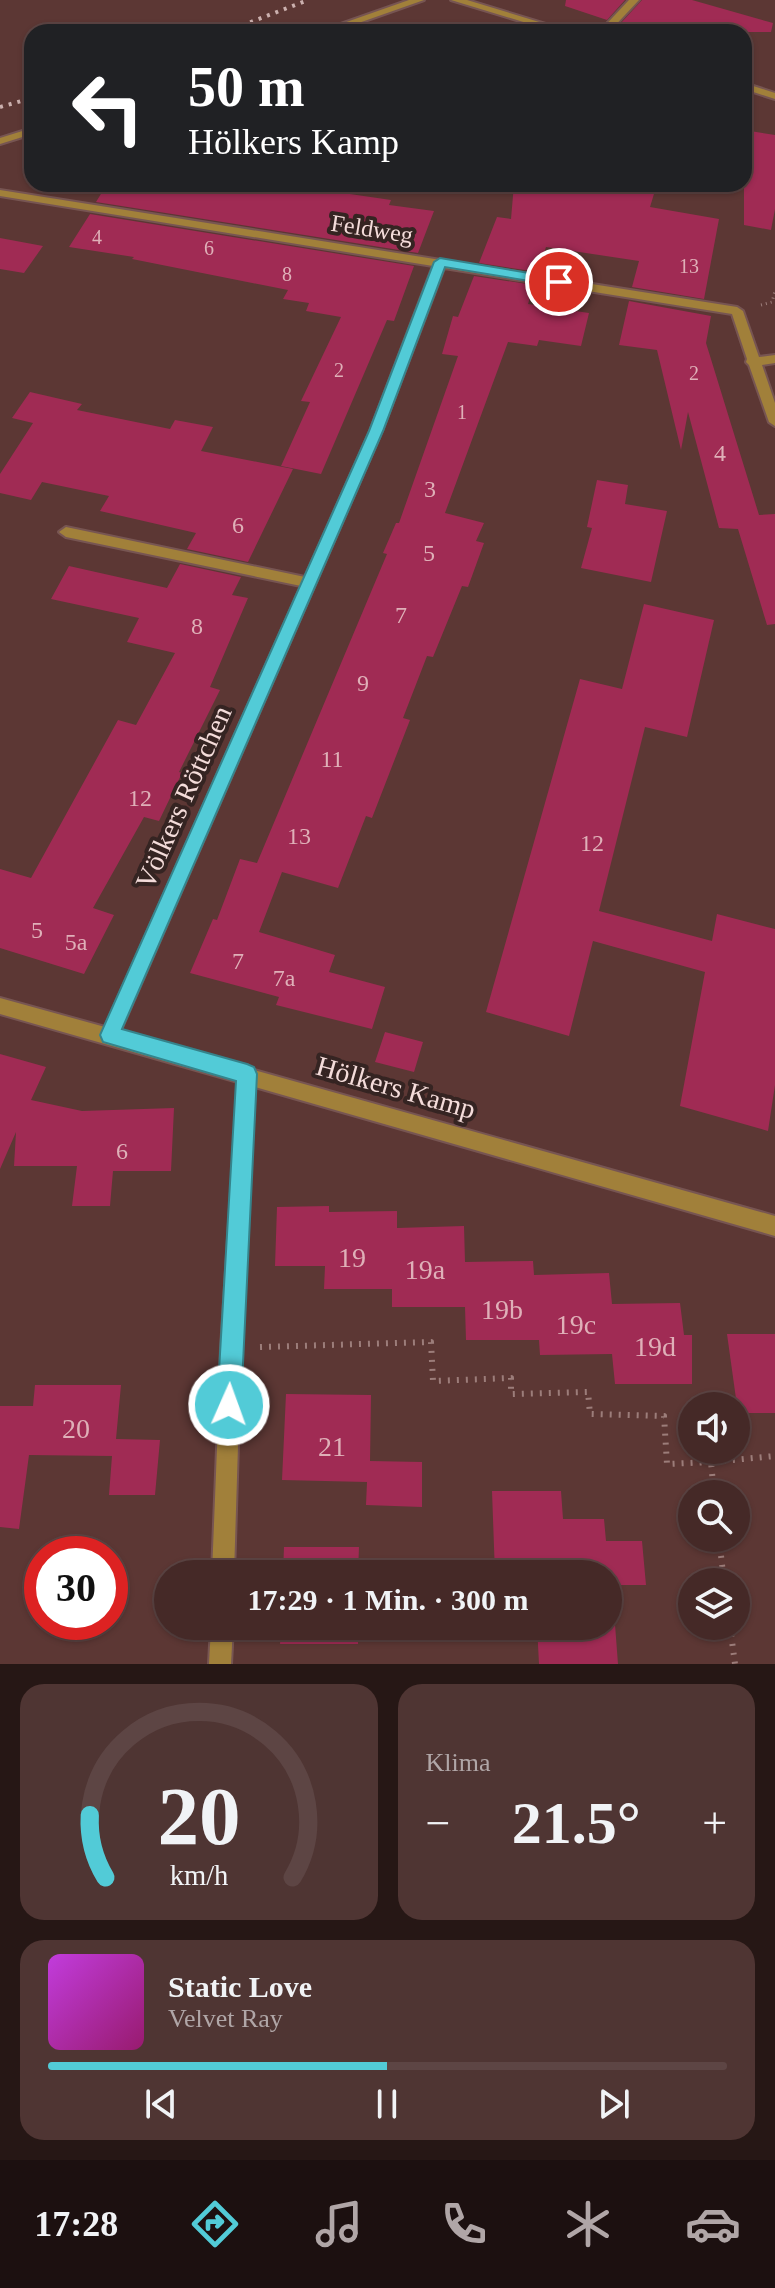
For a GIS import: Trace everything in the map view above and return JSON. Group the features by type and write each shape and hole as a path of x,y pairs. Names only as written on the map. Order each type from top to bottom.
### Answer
{"street":[{"path":"347,24 419,0"},
{"path":"456,0 539,24"},
{"path":"612,24 634,0"},
{"path":"752,89 775,96"},
{"path":"0,141 24,134"},
{"name":"Feldweg","path":"0,193 737,311 752,362"},
{"name":"Völkers Röttchen","path":"110,1035 376,431 440,262"},
{"path":"775,359 752,362 775,422"},
{"path":"66,532 310,583"},
{"name":"Hölkers Kamp","path":"0,1006 775,1226"},
{"path":"223,1560 231,1348 247,1074"},
{"path":"220,1664 221,1640"}],"path":[{"path":"231,1348 431,1342 433,1381 511,1378 511,1394 588,1392 590,1414 664,1416 667,1464 678,1464"},
{"path":"750,1458 775,1456"},
{"path":"732,1640 735,1664"}],"building":[{"path":"566,0 625,0 607,20 565,6"},
{"path":"642,0 692,0 773,23 771,32 752,32 752,24 620,24"},
{"path":"752,131 775,135 775,209 771,230 744,225 744,192 752,192"},
{"path":"102,192 351,192 391,200 389,205 434,211 418,253 96,202"},
{"path":"513,192 655,192 650,207 719,219 704,299 632,287 639,261 546,247 538,272 479,263 497,217 511,219"},
{"path":"90,214 414,266 394,321 387,320 321,474 281,466 310,402 301,401 341,317 306,311 309,303 283,299 288,290 132,259 134,257 69,247"},
{"path":"0,238 43,246 24,273 0,269"},
{"path":"474,276 534,285 528,304 589,313 581,346 539,340 537,346 508,342 445,513 484,523 476,541 484,543 468,587 462,586 433,657 427,656 403,718 410,720 372,818 366,816 338,888 282,872 259,932 335,955 329,972 385,987 372,1029 276,1005 279,997 190,973 213,919 217,920 240,859 257,863 387,554 383,553 396,523 399,523 458,356 442,354 453,316 458,317"},
{"path":"629,301 711,316 706,343 759,515 775,514 775,624 767,625 738,529 719,528 688,412 681,450 657,350 619,345"},
{"path":"30,392 82,404 77,410 170,429 175,420 213,427 201,451 293,469 248,562 187,549 196,533 100,511 109,496 42,482 31,500 0,493 0,474 33,423 12,418"},
{"path":"597,480 628,485 625,504 667,511 651,582 581,568 592,528 587,527"},
{"path":"180,564 241,577 232,595 248,598 210,687 220,690 179,772 182,773 159,821 144,817 93,908 114,915 84,974 0,948 0,869 31,878 118,720 136,725 175,653 127,642 139,618 51,599 69,566 167,588"},
{"path":"644,604 714,620 687,737 645,727 599,911 712,941 717,914 775,929 775,1085 768,1131 680,1106 705,972 593,941 569,1036 486,1012 580,679 622,689"},
{"path":"385,1032 423,1042 414,1072 375,1062"},
{"path":"0,1054 46,1067 31,1100 82,1111 174,1108 171,1171 113,1171 110,1206 72,1206 77,1166 14,1166 16,1132 0,1169"},
{"path":"329,1206 329,1212 397,1211 397,1228 464,1226 465,1262 533,1261 534,1275 609,1273 612,1304 680,1303 684,1335 692,1335 692,1384 615,1384 612,1354 540,1355 539,1340 466,1340 465,1307 392,1307 392,1289 324,1289 325,1266 275,1266 277,1207"},
{"path":"727,1334 775,1334 775,1413 750,1413 750,1392 735,1392"},
{"path":"35,1385 121,1385 116,1439 160,1440 155,1495 109,1495 112,1456 29,1455 19,1529 0,1527 0,1406 33,1406"},
{"path":"286,1394 371,1395 370,1461 422,1462 422,1507 366,1505 367,1482 282,1480"},
{"path":"492,1491 561,1491 563,1519 604,1519 606,1541 642,1541 646,1585 622,1585 622,1560 494,1560"},
{"path":"284,1547 359,1547 359,1560 284,1560"},
{"path":"280,1640 358,1640 358,1644 280,1644"},
{"path":"538,1640 616,1640 618,1664 539,1664"}],"railway":[{"path":"246,24 308,0"},
{"path":"0,107 24,100"}],"route":[{"path":"229,1405 247,1074 110,1035 376,431 440,262 559,282"}]}
